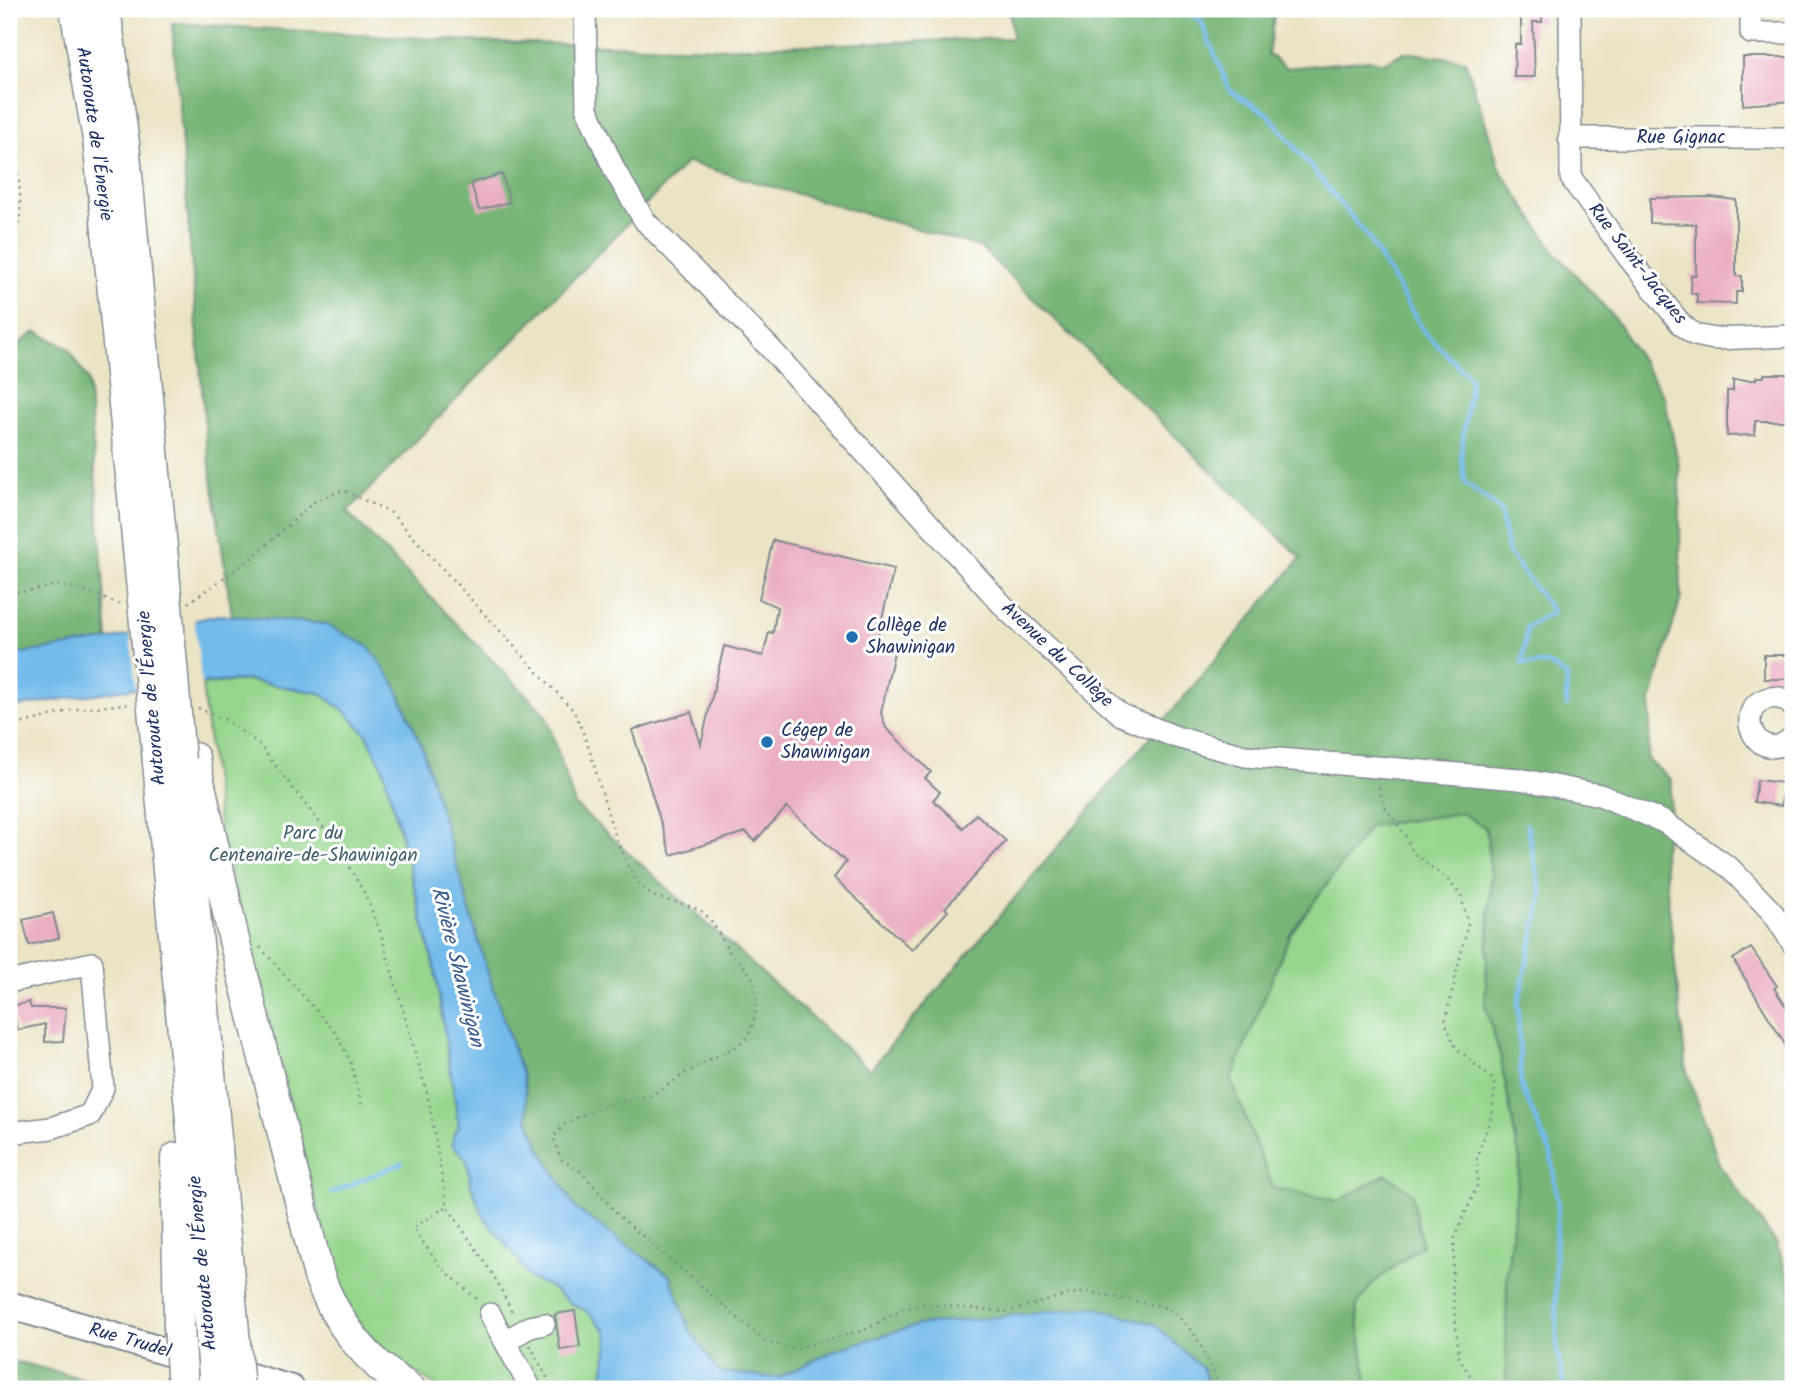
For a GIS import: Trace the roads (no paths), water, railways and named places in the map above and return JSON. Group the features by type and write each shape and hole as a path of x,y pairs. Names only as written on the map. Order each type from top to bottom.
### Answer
{"highway":[{"name":"Autoroute de l'Énergie","path":"75,9 97,139 177,760 229,1275 230,1342 215,1389"},
{"name":"Autoroute de l'Énergie","path":"105,9 124,143 150,548 173,669 177,760 177,986 239,1389"},
{"path":"177,760 234,940 323,1287 339,1321 356,1344 383,1371 410,1389"},
{"path":"177,986 179,1326 183,1389"},
{"path":"230,1342 256,1389"}],"main road":[{"name":"Rue Trudel","path":"9,1305 291,1389"}],"street":[{"name":"Avenue du Collège","path":"585,9 587,109 615,171 645,220 770,348 1008,611 1121,715 1176,737 1245,756 1519,779 1600,795 1688,837 1730,868 1773,914 1793,944"},
{"name":"Rue Saint-Jacques","path":"1570,9 1571,178 1681,324 1695,335 1714,338 1793,336"},
{"path":"1751,9 1751,33 1793,33"},
{"name":"Rue Gignac","path":"1569,138 1793,138"},
{"path":"1793,708 1782,699 1766,699 1754,708 1749,723 1755,738 1769,746 1786,744 1793,736"},
{"path":"9,982 92,963 103,1088 90,1115 51,1128 9,1133"},
{"path":"494,1308 505,1341 531,1389"},
{"path":"505,1341 530,1327 544,1324"}],"water":[{"name":"Rivière Shawinigan","path":"219,615 325,624 368,646 395,684 422,747 485,964 524,1081 528,1119 542,1152 576,1209 670,1276 690,1330 719,1372 778,1378 838,1349 918,1325 1094,1307 1154,1324 1203,1369 1210,1389 609,1389 603,1376 608,1342 606,1331 587,1311 570,1303 549,1286 530,1279 519,1260 484,1217 471,1185 467,1160 452,1144 454,1133 459,1127 435,970 383,767 367,735 346,712 320,693 246,680 119,690 9,708 9,655 108,640"}],"waterway":[{"path":"1176,9 1200,19 1230,91 1268,114 1367,236 1425,333 1471,379 1461,452 1465,483 1500,510 1508,552 1553,612 1527,627 1522,664 1548,664 1567,676 1566,706"},
{"path":"1527,825 1542,897 1518,1003 1521,1086 1551,1154 1558,1204 1555,1253 1557,1349 1565,1389"},
{"path":"331,1193 402,1163"}],"place":[{"name":"Collège de Shawinigan","path":"852,637"},
{"name":"Cégep de Shawinigan","path":"767,742"}],"park label":[{"name":"Parc du Centenaire-de-Shawinigan","path":"313,845"}]}
